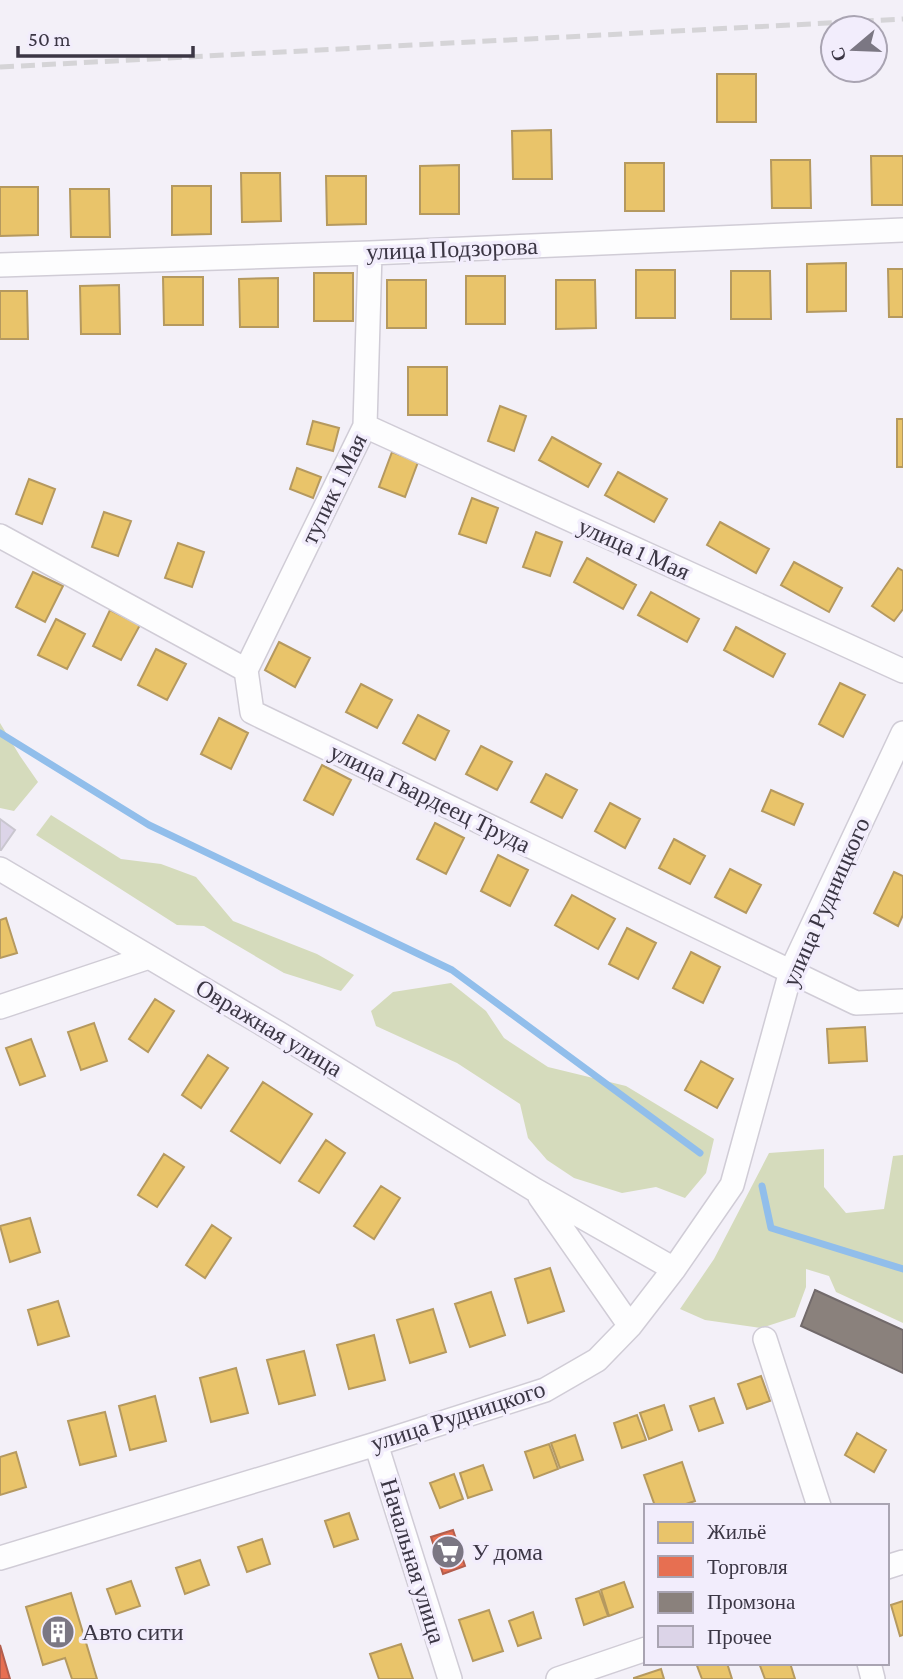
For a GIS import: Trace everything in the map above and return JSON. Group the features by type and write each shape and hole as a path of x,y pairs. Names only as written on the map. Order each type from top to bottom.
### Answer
{"street":[{"name":"улица Подзорова","path":"0,265 370,253 903,230"},
{"name":"тупик 1 Мая","path":"246,670 365,426 370,253"},
{"name":"улица 1 Мая","path":"365,426 903,671"},
{"path":"0,536 246,670"},
{"name":"улица Гвардеец Труда","path":"246,670 252,712 856,1003 903,1001"},
{"name":"улица Рудницкого","path":"0,1558 545,1390 597,1360 630,1326 674,1269 732,1185 791,971 903,733"},
{"name":"Овражная улица","path":"0,869 278,1033 535,1190 674,1269"},
{"path":"0,1007 149,957"},
{"name":"Овражная улица","path":"535,1190 630,1326"},
{"path":"765,1339 818,1504"},
{"name":"Начальная улица","path":"376,1444 450,1679"},
{"path":"558,1679 644,1650"}],"green space":[{"path":"0,723 38,782 14,811 0,808"},
{"path":"51,815 121,859 161,864 196,877 233,921 317,954 354,975 341,991 284,973 204,926 177,925 36,835"},
{"path":"451,983 486,1011 504,1038 548,1067 626,1086 714,1139 706,1173 685,1198 656,1187 622,1193 574,1178 547,1160 528,1138 520,1104 457,1063 376,1026 371,1011 393,992"},
{"path":"824,1149 824,1187 846,1213 884,1209 893,1156 903,1155 903,1323 836,1292 829,1276 806,1269 806,1287 795,1317 761,1328 705,1320 680,1309 714,1259 769,1153"}],"building: Жильё":[{"path":"717,74 756,74 756,122 717,122"},
{"path":"551,130 552,179 513,179 512,131"},
{"path":"871,156 903,156 903,205 872,205"},
{"path":"771,160 810,160 811,208 772,208"},
{"path":"625,163 664,163 664,211 625,211"},
{"path":"459,165 459,214 420,214 420,166"},
{"path":"241,173 280,173 281,221 242,222"},
{"path":"326,176 366,176 366,224 327,225"},
{"path":"172,186 211,186 211,234 172,235"},
{"path":"0,187 38,187 38,235 0,236"},
{"path":"70,189 109,189 110,237 71,237"},
{"path":"846,263 846,311 807,312 807,264"},
{"path":"888,269 903,269 903,317 889,317"},
{"path":"636,270 675,270 675,318 636,318"},
{"path":"731,271 770,271 771,319 731,319"},
{"path":"314,273 353,273 353,321 314,321"},
{"path":"466,276 505,276 505,324 466,324"},
{"path":"163,277 203,277 203,325 164,325"},
{"path":"278,278 278,327 240,327 239,279"},
{"path":"387,280 426,280 426,328 387,328"},
{"path":"556,280 595,280 596,328 556,329"},
{"path":"119,285 120,334 81,334 80,286"},
{"path":"0,291 27,291 28,339 0,339"},
{"path":"408,367 447,367 447,415 408,415"},
{"path":"500,406 526,416 514,451 488,441"},
{"path":"897,419 903,419 903,467 897,467"},
{"path":"313,421 339,428 333,451 307,444"},
{"path":"552,437 601,464 588,487 539,460"},
{"path":"392,452 418,462 405,497 379,487"},
{"path":"297,468 321,477 313,498 290,489"},
{"path":"618,472 667,499 654,522 605,495"},
{"path":"29,479 55,489 42,524 16,514"},
{"path":"472,498 498,508 486,543 459,534"},
{"path":"104,512 131,521 118,556 92,547"},
{"path":"720,522 769,549 756,573 707,545"},
{"path":"536,532 562,542 550,576 523,567"},
{"path":"178,543 204,552 192,587 165,578"},
{"path":"587,558 636,585 623,609 574,582"},
{"path":"794,562 842,588 829,612 781,585"},
{"path":"898,568 903,571 903,609 894,621 872,606"},
{"path":"33,572 63,586 45,622 16,607"},
{"path":"651,592 699,619 687,642 638,615"},
{"path":"110,610 140,625 121,660 93,646"},
{"path":"56,619 85,634 67,669 38,655"},
{"path":"736,627 785,654 773,677 724,650"},
{"path":"279,642 310,658 295,687 265,670"},
{"path":"156,649 186,664 167,700 138,685"},
{"path":"840,683 865,695 843,737 819,724"},
{"path":"361,684 392,700 377,728 346,712"},
{"path":"418,715 449,731 435,760 403,743"},
{"path":"219,718 248,733 231,769 201,754"},
{"path":"481,746 512,762 497,790 466,774"},
{"path":"322,765 351,780 333,815 304,800"},
{"path":"546,774 577,790 562,818 531,802"},
{"path":"771,790 803,804 794,825 762,811"},
{"path":"610,803 640,819 625,848 595,831"},
{"path":"435,823 464,838 446,874 417,859"},
{"path":"674,839 705,856 690,884 659,868"},
{"path":"498,855 528,870 510,906 481,891"},
{"path":"730,869 761,885 746,913 715,897"},
{"path":"894,872 903,876 903,915 898,926 874,913"},
{"path":"572,895 615,919 598,949 555,925"},
{"path":"6,918 17,953 0,958 0,920"},
{"path":"627,928 656,943 638,979 609,964"},
{"path":"691,952 720,967 703,1003 673,988"},
{"path":"155,999 174,1011 148,1052 129,1039"},
{"path":"94,1023 107,1061 81,1070 68,1032"},
{"path":"865,1027 867,1061 829,1063 827,1029"},
{"path":"31,1039 45,1076 20,1085 6,1048"},
{"path":"208,1055 228,1068 201,1108 182,1095"},
{"path":"701,1061 733,1079 717,1108 685,1090"},
{"path":"263,1082 312,1114 280,1163 231,1131"},
{"path":"326,1140 345,1153 319,1193 299,1181"},
{"path":"164,1154 184,1167 157,1207 138,1195"},
{"path":"381,1186 400,1198 374,1239 354,1226"},
{"path":"30,1218 40,1252 10,1262 0,1226"},
{"path":"212,1225 231,1238 205,1278 186,1265"},
{"path":"550,1268 564,1311 528,1323 515,1279"},
{"path":"491,1292 505,1335 470,1347 455,1304"},
{"path":"58,1301 69,1336 38,1345 28,1310"},
{"path":"433,1309 446,1352 410,1363 397,1320"},
{"path":"374,1335 385,1380 349,1389 337,1345"},
{"path":"304,1351 315,1395 279,1404 267,1360"},
{"path":"236,1368 248,1413 211,1422 200,1378"},
{"path":"761,1376 770,1401 747,1409 738,1384"},
{"path":"155,1396 166,1441 130,1450 119,1406"},
{"path":"714,1398 723,1423 699,1431 690,1406"},
{"path":"664,1405 672,1430 649,1439 640,1413"},
{"path":"105,1412 116,1456 80,1465 68,1421"},
{"path":"637,1415 646,1440 622,1448 614,1423"},
{"path":"857,1433 886,1450 874,1472 845,1455"},
{"path":"575,1435 583,1460 560,1468 551,1443"},
{"path":"549,1444 558,1469 534,1478 525,1452"},
{"path":"16,1452 26,1487 0,1495 0,1457"},
{"path":"682,1462 695,1501 686,1504 654,1504 644,1475"},
{"path":"483,1465 492,1490 468,1498 460,1473"},
{"path":"454,1474 463,1499 440,1508 430,1483"},
{"path":"349,1513 358,1539 334,1547 325,1521"},
{"path":"262,1539 270,1564 247,1572 238,1547"},
{"path":"200,1560 209,1585 185,1594 176,1568"},
{"path":"131,1581 140,1606 116,1614 107,1589"},
{"path":"624,1582 633,1607 609,1616 601,1590"},
{"path":"599,1591 608,1616 584,1625 576,1599"},
{"name":"Авто сити","path":"71,1593 97,1679 72,1679 65,1658 43,1665 26,1607"},
{"path":"903,1601 903,1635 900,1636 891,1605"},
{"path":"489,1610 503,1651 473,1661 459,1620"},
{"path":"533,1612 541,1638 518,1646 509,1621"},
{"path":"401,1644 413,1679 379,1679 370,1654"},
{"path":"697,1665 728,1665 732,1679 702,1679"},
{"path":"760,1665 791,1665 795,1679 765,1679"},
{"path":"661,1669 664,1679 634,1679 634,1678"}],"building: Торговля":[{"name":"У дома","path":"453,1530 465,1566 443,1574 431,1537"},
{"path":"0,1645 10,1679 0,1679"}],"building: Промзона":[{"path":"815,1290 903,1330 903,1373 801,1326"}],"building: Прочее":[{"path":"0,819 15,830 1,850 0,850"}],"waterway":[{"path":"0,733 149,825 452,970 700,1153"},
{"path":"762,1186 771,1228 903,1269"}],"railway":[{"path":"0,67 903,19"}],"place":[{"name":"У дома","path":"448,1552"},
{"name":"Авто сити","path":"58,1632"}]}
